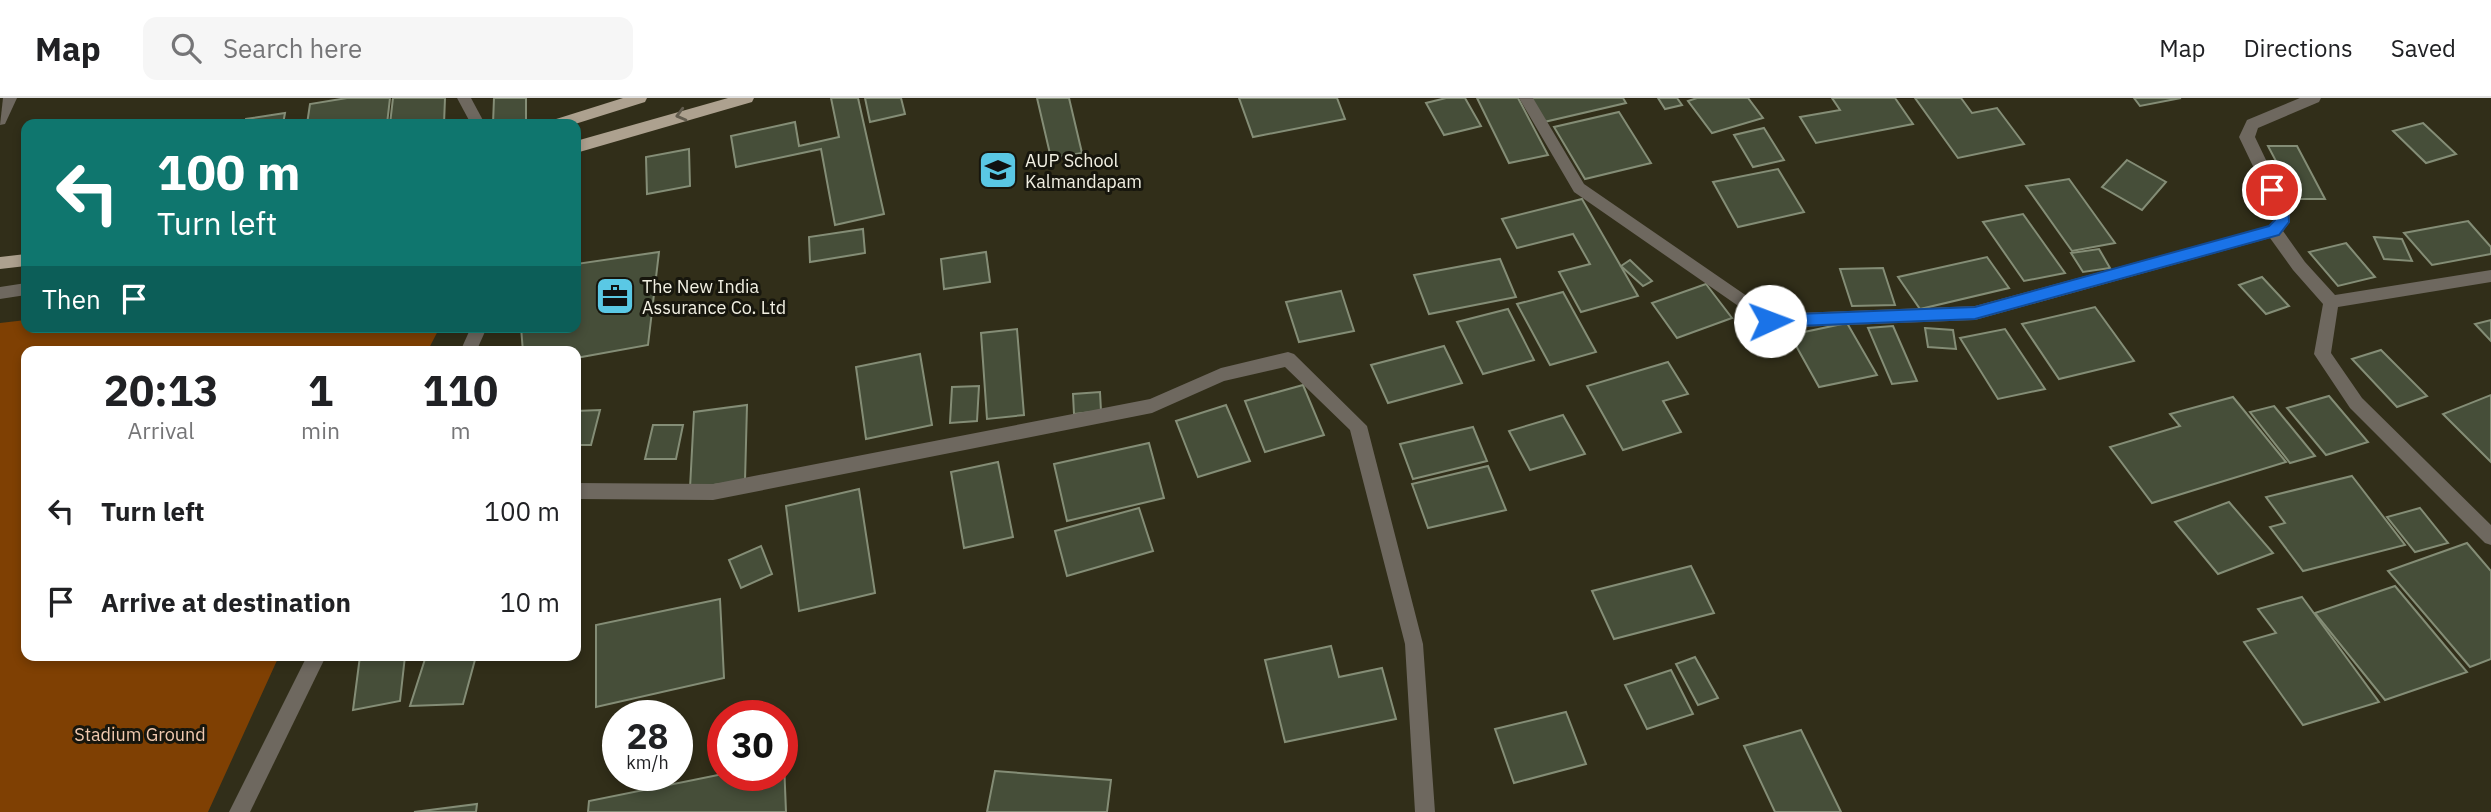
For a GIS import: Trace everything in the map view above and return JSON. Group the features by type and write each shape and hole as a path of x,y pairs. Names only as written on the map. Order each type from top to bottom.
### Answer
{"main road":[{"path":"575,119 640,98"},
{"path":"581,146 747,98"},
{"path":"0,263 21,261"}],"street":[{"path":"0,120 10,98"},
{"path":"464,98 475,119"},
{"path":"1526,98 1579,188 1770,321 1975,313 2274,231 2282,222 2281,208 2247,137 2252,124 2314,98"},
{"path":"2274,231 2299,266 2331,302"},
{"path":"2331,302 2491,276"},
{"path":"0,293 21,290"},
{"path":"2331,302 2322,354 2328,364 2356,403 2491,537"},
{"path":"581,491 713,492 1152,406 1220,375 1288,359 1358,426 1414,644 1424,812"},
{"path":"239,812 314,661"}],"green space":[{"name":"Stadium Ground","path":"21,321 21,333 437,333 430,346 21,346 21,661 277,661 208,812 0,812 0,323"}],"building":[{"path":"347,98 390,98 388,119 308,119 310,104"},
{"path":"393,98 445,98 444,119 391,119"},
{"path":"494,98 526,98 526,119 493,119"},
{"path":"831,98 858,98 884,214 835,225 821,149 736,167 731,136 795,122 799,146 839,137"},
{"path":"865,98 901,98 905,114 870,122"},
{"path":"1037,98 1069,98 1082,153 1051,158"},
{"path":"1239,98 1337,98 1345,119 1253,137"},
{"path":"1446,98 1465,98 1481,126 1444,135 1426,103"},
{"path":"1477,98 1518,98 1548,155 1509,163"},
{"path":"1530,98 1623,98 1626,103 1544,122"},
{"path":"1658,98 1677,98 1682,105 1665,109"},
{"path":"1697,98 1748,98 1763,118 1712,133 1688,101"},
{"path":"1832,98 1895,98 1913,124 1816,143 1800,117 1840,110"},
{"path":"1915,98 1961,98 1972,113 1997,108 2024,144 1958,158"},
{"path":"2134,98 2181,98 2140,106"},
{"path":"1619,112 1651,163 1585,179 1554,127"},
{"path":"285,113 284,119 246,119"},
{"path":"2423,123 2456,154 2426,163 2393,131"},
{"path":"1764,128 1784,160 1753,167 1734,135"},
{"path":"2268,146 2297,146 2325,199 2296,199"},
{"path":"689,149 690,186 647,194 646,157"},
{"path":"2127,160 2166,182 2142,210 2102,187"},
{"path":"1778,169 1804,212 1738,227 1713,182"},
{"path":"2069,179 2115,243 2072,251 2026,186"},
{"path":"1582,199 1638,296 1581,312 1559,272 1590,264 1573,234 1517,248 1502,219"},
{"path":"2023,214 2065,273 2024,281 1983,222"},
{"path":"2468,221 2491,247 2491,254 2432,265 2404,233"},
{"path":"863,229 865,253 810,262 809,237"},
{"path":"2374,237 2402,239 2412,261 2384,259"},
{"path":"2346,243 2375,277 2338,286 2309,252"},
{"path":"2099,249 2110,268 2083,272 2071,253"},
{"name":"The New India Assurance Co. Ltd","path":"659,252 648,345 581,357 581,346 523,346 521,333 581,333 581,263"},
{"path":"986,252 990,282 944,289 941,259"},
{"path":"1987,257 2009,288 1920,309 1898,277"},
{"path":"1500,259 1516,297 1429,314 1414,275"},
{"path":"1630,260 1652,281 1643,286 1621,266"},
{"path":"1883,268 1895,305 1852,306 1840,269"},
{"path":"2262,277 2289,306 2266,314 2239,285"},
{"path":"1706,284 1732,318 1677,338 1652,303"},
{"path":"1341,291 1354,331 1299,342 1286,302"},
{"path":"1563,292 1596,352 1550,365 1517,304"},
{"path":"2095,307 2134,361 2059,379 2022,324"},
{"path":"1508,309 1534,360 1483,374 1457,322"},
{"path":"2491,320 2491,341 2475,324"},
{"path":"1847,323 1877,375 1819,387 1790,335"},
{"path":"1893,326 1917,381 1892,384 1868,328"},
{"path":"1925,328 1953,330 1956,349 1928,347"},
{"path":"1017,329 1024,415 987,419 981,333"},
{"path":"2005,329 2045,389 1998,399 1960,338"},
{"path":"1444,346 1462,383 1388,403 1371,365"},
{"path":"2381,350 2427,396 2397,407 2352,359"},
{"path":"920,354 932,425 866,439 856,367"},
{"path":"1668,362 1688,394 1663,401 1681,432 1623,450 1587,386"},
{"path":"1303,385 1324,435 1265,452 1245,401"},
{"path":"979,386 977,421 950,423 952,387"},
{"path":"1100,392 1101,411 1074,414 1073,394"},
{"path":"2491,395 2491,462 2443,414"},
{"path":"2329,396 2368,442 2326,455 2287,408"},
{"path":"2233,397 2286,462 2152,503 2110,447 2180,426 2170,414"},
{"path":"747,405 745,481 690,488 694,412"},
{"path":"1226,405 1250,461 1198,477 1176,421"},
{"path":"2274,406 2315,456 2290,463 2250,412"},
{"path":"600,410 591,445 581,445 581,411"},
{"path":"1563,415 1585,454 1530,470 1509,431"},
{"path":"653,425 683,425 676,459 645,459"},
{"path":"1473,427 1487,461 1413,479 1400,444"},
{"path":"1149,443 1164,498 1067,521 1054,464"},
{"path":"998,462 1013,537 964,548 951,472"},
{"path":"1488,466 1506,510 1428,528 1412,484"},
{"path":"2352,476 2405,545 2303,571 2270,527 2285,523 2266,497"},
{"path":"859,489 875,593 799,611 786,506"},
{"path":"2229,502 2273,553 2218,574 2175,522"},
{"path":"1139,508 1153,551 1067,576 1055,531"},
{"path":"2420,508 2448,543 2415,552 2387,517"},
{"path":"2467,543 2491,571 2491,659 2470,667 2388,571"},
{"path":"761,546 772,574 741,588 729,560"},
{"path":"1691,566 1714,613 1614,639 1592,591"},
{"path":"2395,586 2467,672 2385,700 2315,613"},
{"path":"2302,597 2379,702 2303,725 2244,642 2276,633 2258,609"},
{"path":"720,599 724,678 627,700 602,700 602,706 596,707 596,625"},
{"path":"1331,646 1339,677 1382,668 1396,719 1285,742 1265,660"},
{"path":"1695,657 1718,698 1698,705 1676,664"},
{"path":"359,661 404,661 400,701 353,710"},
{"path":"424,661 475,661 463,704 410,706"},
{"path":"1671,670 1693,714 1647,729 1625,685"},
{"path":"1566,712 1586,764 1514,783 1495,729"},
{"path":"1801,730 1841,812 1775,812 1744,746"},
{"path":"995,771 1111,780 1107,812 987,812"},
{"path":"707,777 707,791 785,791 786,812 588,812 589,801 639,791 693,791 693,780"},
{"path":"477,804 476,812 414,812"}],"place":[{"name":"AUP School Kalmandapam","path":"998,170"},
{"name":"The New India Assurance Co. Ltd","path":"615,296"}],"route":[{"path":"1770,321 1975,313 2274,231 2282,222 2281,208 2272,190"}]}
